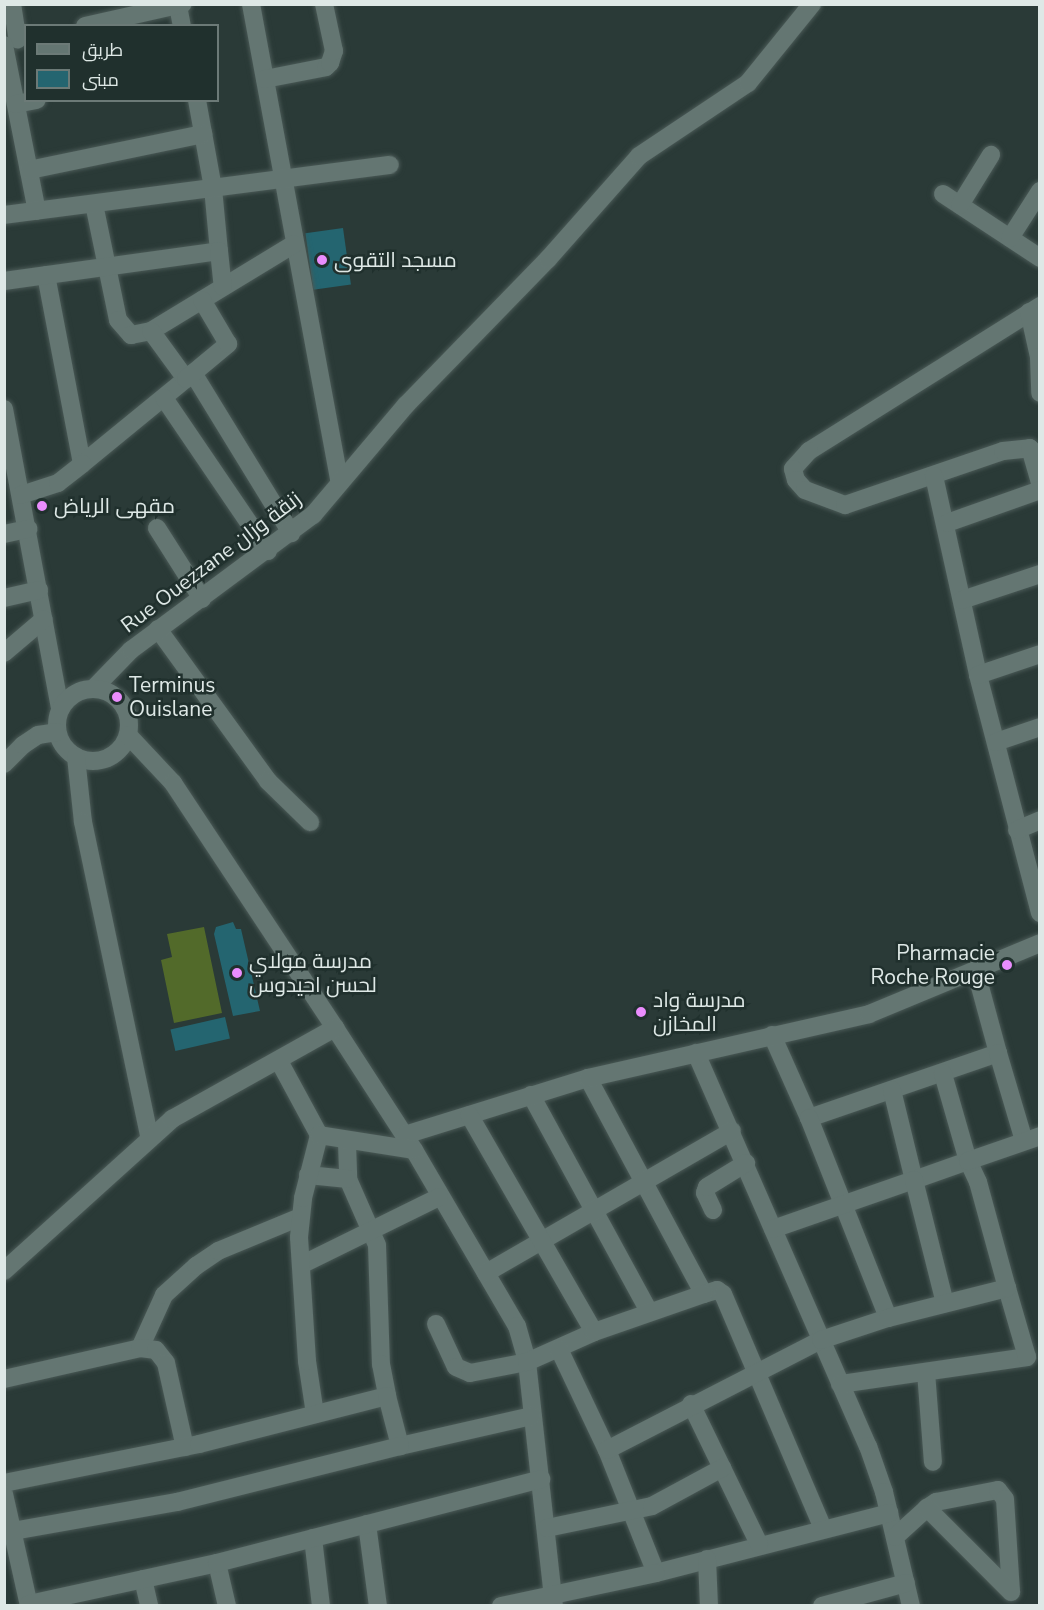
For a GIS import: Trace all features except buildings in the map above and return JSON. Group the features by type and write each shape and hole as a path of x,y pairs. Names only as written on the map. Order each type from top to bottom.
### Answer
{"street":[{"path":"12,4 16,105 37,211"},
{"path":"252,4 294,244 340,483"},
{"path":"265,79 326,67 330,63 334,51 324,4"},
{"name":"Rue Ouezzane زنقة وزان","path":"94,688 115,664 158,629 268,551 313,515 435,372 548,259 639,156 748,83 812,4"},
{"path":"94,24 180,5 182,24"},
{"path":"16,105 29,102"},
{"path":"197,102 213,188 223,287"},
{"path":"29,170 203,134"},
{"path":"960,205 991,155"},
{"path":"4,215 390,165"},
{"path":"1010,238 1040,191"},
{"path":"943,194 1040,258"},
{"path":"94,204 106,266 123,330 138,336 151,332 294,244"},
{"path":"4,280 219,251"},
{"path":"46,275 82,464"},
{"path":"21,495 58,483 228,344 202,300"},
{"path":"1040,393 1034,309 809,451 793,468 796,480 805,490 846,505 918,478 934,476 1003,451 1035,446 1040,483"},
{"path":"151,332 190,376 291,533"},
{"path":"164,398 268,551"},
{"path":"4,409 9,451 28,529 60,708 57,732 63,747 76,757 91,761 107,758 120,749 128,735 129,718 117,697 94,688 71,695 60,708"},
{"path":"934,476 947,523 978,675 1017,830 1036,885 1040,913"},
{"path":"947,523 1040,490"},
{"path":"157,528 202,599"},
{"path":"4,534 28,529"},
{"path":"962,600 1040,573"},
{"path":"4,598 39,590"},
{"path":"4,653 44,619"},
{"path":"158,629 268,781 310,822"},
{"path":"978,675 1040,654"},
{"path":"996,742 1040,727"},
{"path":"4,764 31,740 57,732"},
{"path":"128,735 173,783 335,1028 409,1143 517,1326 527,1362 554,1601"},
{"path":"76,757 85,833 149,1136"},
{"path":"1017,830 1040,820"},
{"path":"319,1135 347,1143 409,1143 469,1115 588,1078 869,1014 976,972 1040,943"},
{"path":"773,1229 844,1207 1032,1139 998,1053 976,972"},
{"path":"4,1271 149,1136 205,1099 279,1061 335,1028"},
{"path":"772,1035 809,1118 888,1318"},
{"path":"696,1053 868,1446 889,1513 911,1605"},
{"path":"809,1118 943,1074 998,1053"},
{"path":"279,1061 319,1135 300,1217 307,1361 315,1414"},
{"path":"840,1384 1033,1356 1007,1288 980,1190 968,1161 943,1074"},
{"path":"588,1078 704,1294"},
{"path":"892,1090 945,1303"},
{"path":"531,1095 596,1207 649,1311"},
{"path":"469,1115 594,1332"},
{"path":"486,1273 644,1179 732,1131"},
{"path":"347,1143 348,1179 374,1231 379,1263 381,1364 400,1446"},
{"path":"713,1210 705,1193 707,1187 746,1163"},
{"path":"308,1175 348,1179"},
{"path":"301,1265 439,1197"},
{"path":"140,1348 164,1295 195,1266 218,1251 300,1217"},
{"path":"607,1450 691,1404 821,1340 888,1318 1007,1288"},
{"path":"435,1324 449,1356 463,1371 480,1372 527,1362 594,1332 649,1311 717,1290 723,1294 753,1373 823,1528"},
{"path":"4,1379 140,1348 156,1350 166,1363 185,1447"},
{"path":"559,1348 607,1450 656,1573"},
{"path":"926,1372 933,1462"},
{"path":"4,1483 185,1447 387,1396"},
{"path":"691,1404 759,1544"},
{"path":"10,1525 187,1500 400,1446 532,1416"},
{"path":"547,1528 631,1511 663,1501 722,1468"},
{"path":"4,1494 29,1605 217,1563 541,1479"},
{"path":"895,1537 927,1508 961,1494 1002,1492 1012,1599"},
{"path":"927,1508 1012,1599"},
{"path":"501,1605 554,1601 759,1544 889,1513"},
{"path":"367,1524 378,1605"},
{"path":"313,1538 321,1605"},
{"path":"707,1559 709,1605"},
{"path":"217,1563 227,1605"},
{"path":"143,1579 149,1605"},
{"path":"822,1605 906,1583"}],"green space":[{"path":"204,927 222,1013 174,1023 161,960 172,957 167,934"}],"place":[{"name":"مسجد التقوى","path":"322,260"},
{"name":"مقهى الرياض","path":"42,506"},
{"name":"Terminus Ouislane","path":"117,697"},
{"name":"Pharmacie Roche Rouge","path":"1007,965"},
{"name":"مدرسة مولاي لحسن احيدوس","path":"237,973"},
{"name":"مدرسة واد المخازن","path":"641,1012"}]}
